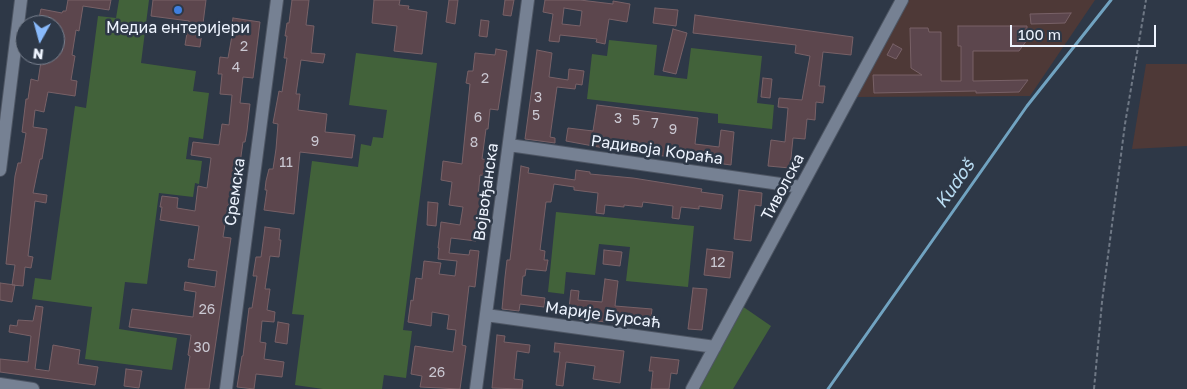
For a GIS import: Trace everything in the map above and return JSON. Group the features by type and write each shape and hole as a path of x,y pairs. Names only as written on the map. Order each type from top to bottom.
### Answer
{"street":[{"path":"0,170 21,0"},
{"name":"Сремска","path":"226,389 278,0"},
{"name":"Војвођанска","path":"476,389 528,0"},
{"name":"Тиволска","path":"692,389 902,0"},
{"name":"Радивоја Кораћа","path":"509,145 801,187"},
{"name":"Марије Бурсаћ","path":"486,315 715,347"},
{"path":"0,384 33,389"}],"path":[{"path":"1094,389 1102,302 1125,124 1146,0"}],"shaded area":[{"path":"906,0 1095,0 1030,96 855,97"},
{"path":"1146,64 1187,64 1187,146 1132,149"}],"green space":[{"path":"119,0 149,0 141,63 196,71 193,91 209,93 203,139 189,137 186,159 202,161 199,184 195,183 193,197 159,193 147,284 125,282 119,329 177,338 172,370 85,359 92,307 32,299 35,278 51,280 75,106 86,108 98,16 116,18"},
{"path":"609,40 657,45 654,75 687,79 691,48 762,56 757,103 774,105 772,129 718,123 718,114 587,99 592,54 607,56"},
{"path":"356,53 437,63 403,330 412,331 406,378 384,375 382,389 323,389 295,385 304,315 292,314 312,161 358,167 361,144 371,146 373,137 383,138 387,110 349,105"},
{"path":"556,212 694,226 688,287 626,281 630,247 599,244 595,275 566,272 564,294 548,292"},
{"path":"742,306 771,326 733,389 696,389"}],"building":[{"path":"68,0 111,0 109,10 83,6 79,31 76,30 72,55 75,56 71,80 77,81 75,96 48,92 44,112 35,110 33,127 47,129 42,159 40,159 33,193 47,195 46,203 35,201 28,256 33,257 31,268 25,267 23,286 12,285 15,265 6,264 15,176 18,163 21,163 26,133 22,132 26,99 28,99 31,79 38,81 40,65 65,65 65,15 40,15 41,9 62,13 66,11"},
{"name":"Медиа ентеријери","path":"153,0 206,0 200,47 185,45 189,21 151,16"},
{"path":"292,0 309,0 306,25 314,26 311,53 325,54 323,63 301,60 296,94 300,94 298,110 327,114 325,132 355,135 352,158 300,152 294,214 264,210 267,190 265,190 266,181 269,169 273,169 276,149 278,124 273,123 279,91 282,92 287,58 284,58 287,36 285,36"},
{"path":"374,0 400,0 399,5 409,6 408,9 427,12 422,54 394,51 397,26 372,23"},
{"path":"449,0 458,0 455,24 446,22"},
{"path":"505,0 514,0 511,16 503,15"},
{"path":"545,0 580,0 613,4 613,1 630,4 627,22 609,19 605,44 596,42 597,39 560,35 559,42 549,41 553,14 543,12","holes":["564,8 582,11 580,26 562,24"]},
{"path":"655,8 678,10 676,26 653,23"},
{"path":"1071,13 1065,23 1031,24 1030,14"},
{"path":"695,15 853,37 851,55 823,52 819,86 825,86 823,103 816,102 815,120 807,119 805,139 793,138 790,168 768,166 771,140 785,142 788,108 778,107 779,98 802,100 810,56 795,53 796,45 693,33"},
{"path":"233,18 260,22 253,78 243,77 240,103 250,104 247,131 245,142 243,142 236,192 238,192 236,206 228,205 223,237 231,238 209,389 185,389 191,335 129,327 132,309 193,317 196,292 184,290 185,282 215,287 217,271 188,267 189,259 194,260 199,226 160,220 162,207 160,207 162,196 178,198 177,208 195,211 198,186 207,188 211,158 191,155 193,142 219,145 222,124 229,125 232,95 220,94 222,74 218,74 220,57 228,58"},
{"path":"481,20 489,21 487,37 479,36"},
{"path":"958,26 1027,26 1027,40 1019,51 973,51 973,81 1028,80 1019,92 874,93 873,75 922,75 911,68 910,28 928,28 929,32 941,32 941,81 961,81 961,46 958,46"},
{"path":"673,29 687,33 676,74 663,71"},
{"path":"893,44 902,49 896,59 887,55"},
{"path":"496,49 507,51 498,110 490,109 488,129 486,129 482,159 491,160 489,176 480,175 478,196 486,197 483,224 478,224 476,241 451,238 449,253 469,255 470,250 479,251 475,287 469,286 462,345 466,346 460,389 420,387 422,376 411,374 415,346 453,352 456,330 447,329 449,315 432,312 431,326 408,322 411,300 413,301 416,278 422,279 424,261 441,263 439,274 455,276 457,261 438,259 441,222 460,225 463,207 449,205 452,182 441,180 443,161 462,164 470,84 466,83 468,71 473,71 475,53 495,55"},
{"path":"537,50 552,53 549,77 568,80 569,69 584,71 582,85 576,84 575,89 557,87 550,137 555,138 555,143 525,139"},
{"path":"763,78 772,79 770,98 761,97"},
{"path":"597,105 698,118 695,144 719,147 721,130 734,132 731,165 566,141 568,128 593,131"},
{"path":"521,166 529,168 528,173 575,180 576,170 590,172 590,174 633,178 702,189 701,192 723,195 721,209 699,206 699,209 681,207 679,219 672,218 673,206 643,202 642,207 605,205 604,214 596,213 598,193 574,190 574,187 554,184 551,202 546,202 540,250 545,251 544,260 548,260 546,271 526,269 525,276 523,276 521,295 545,298 544,307 520,304 519,311 502,309"},
{"path":"739,190 762,193 761,206 755,205 751,241 734,239"},
{"path":"428,202 438,203 436,226 427,225"},
{"path":"265,227 280,229 279,240 281,240 279,257 270,256 265,289 270,289 267,310 275,312 274,322 262,321 260,342 266,343 264,359 284,362 282,377 256,374 254,389 237,387 249,308 252,308 257,276 253,276 256,257 261,257"},
{"path":"707,249 733,252 730,278 704,275"},
{"path":"604,250 622,252 620,266 603,264"},
{"path":"605,279 618,281 615,306 652,309 650,327 579,319 579,317 562,315 563,308 569,309 571,290 579,291 578,300 602,302"},
{"path":"0,283 15,285 12,302 0,300"},
{"path":"693,288 707,289 702,330 688,329"},
{"path":"36,306 43,307 35,369 49,371 53,345 80,350 78,364 98,367 95,385 0,372 0,359 28,362 31,336 9,332 10,325 17,326 18,320 33,321"},
{"path":"278,322 289,324 287,344 275,342"},
{"path":"497,335 505,336 504,342 530,345 529,353 517,351 514,379 523,380 522,389 492,388"},
{"path":"555,343 624,351 620,383 593,379 595,366 566,362 563,386 556,385 560,352 554,352"},
{"path":"651,357 679,360 677,374 671,373 669,389 651,389 653,371 649,371"},
{"path":"126,369 142,371 139,388 124,386"}],"waterway":[{"name":"Kudoš","path":"828,389 1027,106 1111,0"}],"place":[{"name":"Медиа ентеријери","path":"178,10"}]}
